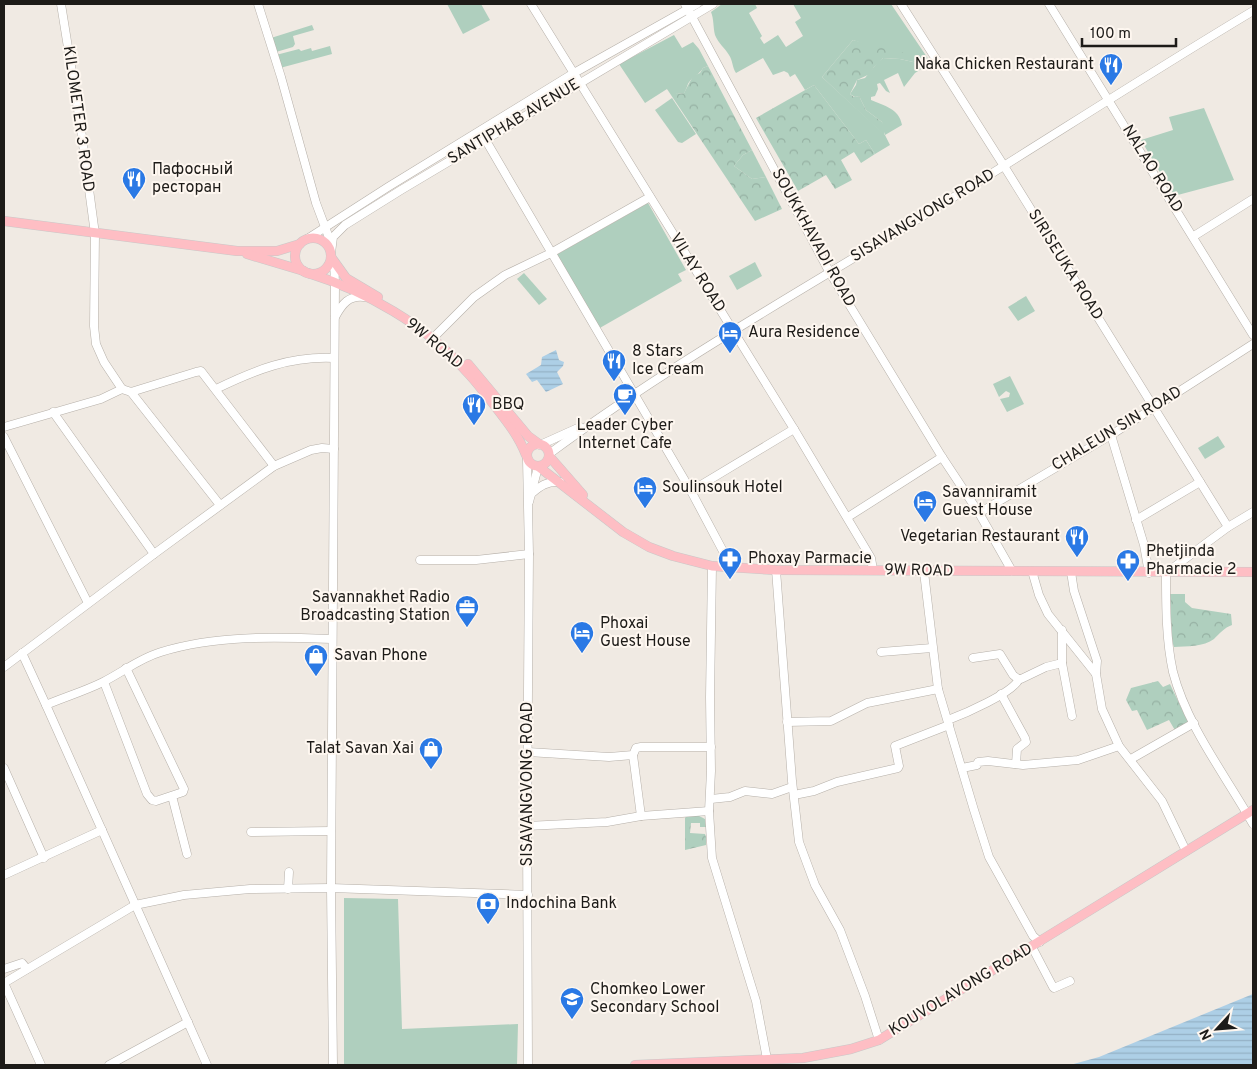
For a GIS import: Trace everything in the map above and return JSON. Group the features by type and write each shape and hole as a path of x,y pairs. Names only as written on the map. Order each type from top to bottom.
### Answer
{"main road":[{"name":"9W ROAD","path":"4,222 237,251 277,251 303,241 316,238 322,240 327,244 332,257 346,278 436,335 470,366 528,436 540,444"},
{"path":"303,241 296,250 296,259 298,265 307,272 314,274 324,270 332,257"},
{"name":"9W ROAD","path":"237,251 307,272 389,306 433,340 466,370 513,430 526,457"},
{"path":"540,444 546,448 549,455 547,462 539,467 531,465 526,457 527,451 532,446 540,444"},
{"name":"9W ROAD","path":"549,455 598,512"},
{"name":"9W ROAD","path":"539,467 624,532 650,547 673,556 712,566 776,570 924,572 1012,570 1166,573 1253,572"},
{"name":"KOUVOLAVONG ROAD","path":"635,1065 803,1058 851,1049 879,1040 1251,812"}],"street":[{"name":"KILOMETER 3 ROAD","path":"61,4 80,122 95,234 94,326 96,344 104,362 122,389"},
{"path":"258,4 281,77 316,203 332,243 335,283 331,830 333,1065"},
{"name":"VILAY ROAD","path":"531,4 848,517 871,558 874,570"},
{"name":"SANTIPHAB AVENUE","path":"332,243 338,232 345,225 579,83 697,4"},
{"name":"SANTIPHAB AVENUE","path":"303,241 574,74 689,10 712,4"},
{"name":"SIRISEUKA ROAD","path":"901,4 1228,527"},
{"name":"NALAO ROAD","path":"1049,4 1194,236 1253,335"},
{"name":"SOUKKHAVADI ROAD","path":"689,10 830,273 942,457 979,513 1012,570"},
{"name":"SISAVANGVONG ROAD","path":"549,455 593,421 734,332 1004,166 1108,99 1253,12"},
{"path":"485,140 691,491 724,553 727,568"},
{"path":"436,335 474,297 505,276 551,253 650,197"},
{"path":"1194,236 1253,199"},
{"path":"334,318 348,299 358,296 365,297"},
{"name":"CHALEUN SIN ROAD","path":"979,513 1111,435 1253,344"},
{"path":"216,389 241,377 290,360 315,357 334,358"},
{"path":"131,392 201,372 274,466"},
{"path":"4,427 101,399 122,389 131,392 220,504"},
{"path":"53,412 154,554"},
{"name":"SISAVANGVONG ROAD","path":"540,444 593,421"},
{"path":"691,491 794,429"},
{"path":"1111,435 1144,545 1149,572"},
{"path":"4,436 88,603"},
{"path":"4,666 220,504 274,466 311,450 322,448 334,449"},
{"name":"SISAVANGVONG ROAD","path":"526,457 529,554 528,1065"},
{"path":"848,517 942,457"},
{"name":"SISAVANGVONG ROAD","path":"528,504 539,467"},
{"path":"531,494 545,483 551,481 560,482"},
{"path":"1136,520 1200,482"},
{"path":"1253,512 1228,527 1166,573 1166,616 1171,659 1178,687 1194,723 1251,812 1253,824"},
{"path":"420,560 476,560 529,554"},
{"path":"712,566 711,799 709,811 712,858 756,1001 767,1058"},
{"path":"776,570 796,824 805,861 815,885 840,930 865,996 879,1040"},
{"path":"1032,571 1039,595 1048,614 1096,674"},
{"path":"924,572 938,690 977,823 989,857 1033,936 1053,987 1070,981"},
{"path":"1071,572 1074,591 1097,661 1096,674 1102,709 1120,746 1162,801 1186,851"},
{"path":"1062,630 1062,663 1072,716"},
{"path":"46,705 104,682 126,668 160,652 194,644 272,637 332,639"},
{"path":"881,652 932,648"},
{"path":"22,653 207,1065"},
{"path":"973,658 1000,654 1014,676 1019,679"},
{"path":"711,799 730,797 745,791 772,794 814,791 837,782 898,768 895,746 949,723 1017,685 1019,679 1046,667 1062,663"},
{"path":"104,682 147,794 152,800 156,801 183,792 184,789 126,668"},
{"path":"787,722 832,721 867,703 938,690"},
{"path":"1001,694 1026,742 1017,749 1016,764"},
{"path":"1131,759 1194,723"},
{"path":"962,768 977,765 978,762 988,761 1016,764 1078,760 1120,746"},
{"path":"641,816 633,755 636,748 711,747"},
{"path":"528,752 609,757 633,755"},
{"path":"4,768 44,858"},
{"path":"172,796 187,854"},
{"path":"527,826 607,822 641,816 709,811"},
{"path":"4,875 102,830"},
{"path":"252,832 331,830"},
{"path":"288,872 288,889"},
{"path":"41,1065 4,983 135,905 184,894 250,889 331,888 528,895"},
{"path":"4,969 22,963 27,969"},
{"path":"109,1065 188,1022"}],"green space":[{"path":"447,4 481,4 490,20 463,34"},
{"path":"722,4 755,4 757,8 749,13 762,36 760,38 764,44 778,35 786,47 803,36 795,22 801,18 793,4 891,4 931,63 915,73 904,87 898,73 884,80 890,93 880,83 877,84 878,89 875,96 871,97 871,100 894,111 902,125 885,135 890,145 875,154 866,140 859,144 814,85 805,90 795,74 790,77 784,71 773,75 763,58 736,73 730,57 715,35 711,12","holes":["853,40 922,64 900,59 883,58 865,78 857,80 850,94 855,97 859,96 866,110 882,122 885,135 822,77"]},
{"path":"312,25 314,30 293,36 295,44 293,47 276,52 271,38"},
{"path":"674,35 682,48 693,42 708,66 691,79 684,93 677,94 667,89 645,103 619,64"},
{"path":"853,40 924,58 922,64 900,59 883,58 870,74 857,80 850,94 854,97 859,96 866,110 882,122 886,128 884,135 822,77"},
{"path":"330,46 332,54 280,68 276,55 299,49 301,51 311,48 312,51"},
{"path":"708,66 752,150 743,155 734,166 752,179 766,177 782,209 755,221 667,89 674,89 677,94 684,93 693,76"},
{"path":"814,85 859,144 866,140 875,154 861,163 854,152 841,160 852,180 835,189 826,175 798,191 756,118"},
{"path":"672,98 696,134 682,143 678,142 655,110"},
{"path":"1204,108 1234,180 1174,196 1141,140 1173,130 1169,117"},
{"path":"752,150 766,177 752,179 734,166 743,155"},
{"path":"648,203 686,270 678,274 682,281 598,329 556,255"},
{"path":"755,262 762,276 737,290 729,276"},
{"path":"524,273 547,299 539,305 517,279"},
{"path":"1026,296 1035,311 1018,321 1008,307"},
{"path":"1010,376 1024,404 1007,412 1000,399 1009,397 1010,393 1006,391 999,397 993,384"},
{"path":"1218,436 1225,447 1205,459 1198,448"},
{"path":"1170,594 1185,594 1185,602 1192,608 1231,614 1232,625 1224,629 1210,642 1195,646 1174,647 1172,641"},
{"path":"1158,681 1163,687 1170,684 1188,722 1176,732 1169,720 1147,730 1137,710 1132,711 1126,700 1131,688"},
{"path":"687,816 699,816 705,819 706,827 700,827 700,823 691,823 690,833 705,834 706,845 685,850 685,818"},
{"path":"344,898 398,899 402,1029 518,1024 517,1065 344,1065"}],"water":[{"path":"556,350 559,360 564,362 557,372 563,384 546,392 537,380 532,382 526,374 541,365 542,357"},
{"path":"1253,994 1253,1065 1070,1065 1099,1057"}],"place":[{"name":"Naka Chicken Restaurant","path":"1111,86"},
{"name":"Пафосный ресторан","path":"134,200"},
{"name":"Aura Residence","path":"730,354"},
{"name":"8 Stars Ice Cream","path":"614,382"},
{"name":"Leader Cyber Internet Cafe","path":"625,416"},
{"name":"BBQ","path":"474,426"},
{"name":"Soulinsouk Hotel","path":"645,509"},
{"name":"Savanniramit Guest House","path":"925,523"},
{"name":"Vegetarian Restaurant","path":"1077,558"},
{"name":"Phoxay Parmacie","path":"730,580"},
{"name":"Phetjinda Pharmacie 2","path":"1128,582"},
{"name":"Savannakhet Radio Broadcasting Station","path":"467,628"},
{"name":"Phoxai Guest House","path":"582,654"},
{"name":"Savan Phone","path":"316,677"},
{"name":"Talat Savan Xai","path":"431,770"},
{"name":"Indochina Bank","path":"488,925"},
{"name":"Chomkeo Lower Secondary School","path":"572,1020"}]}
